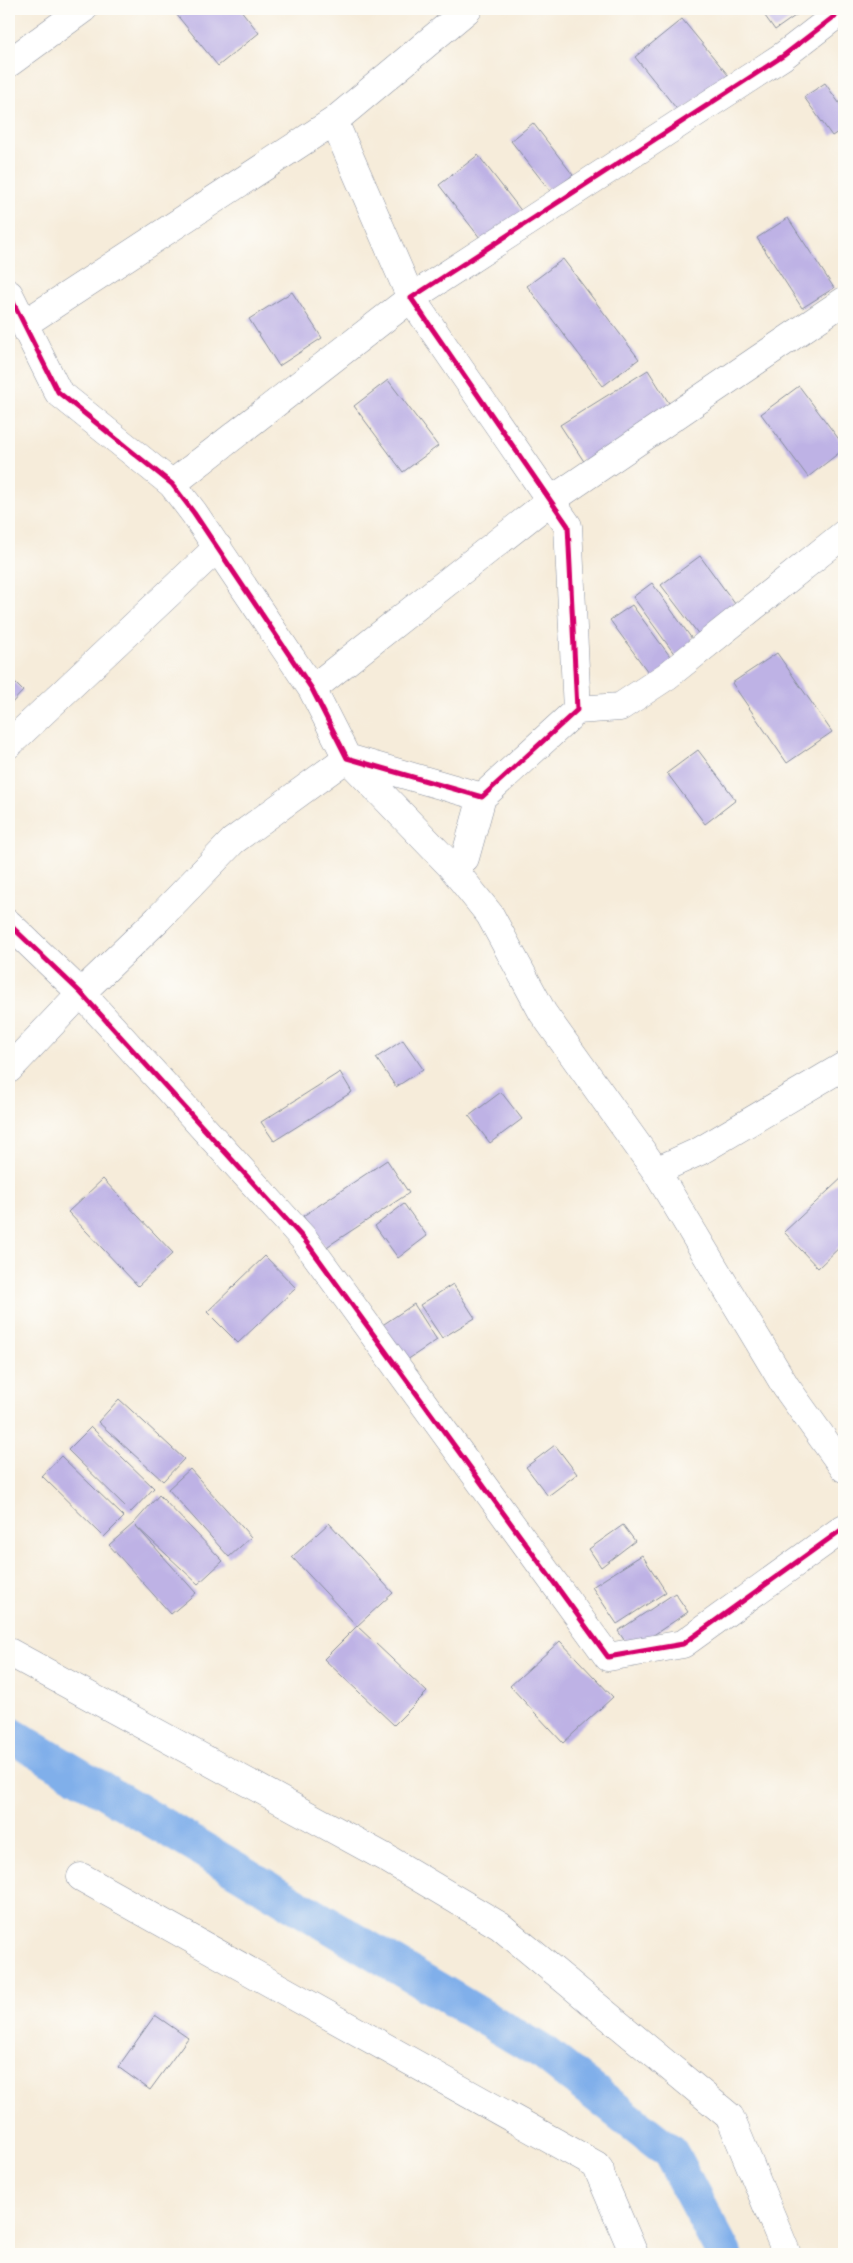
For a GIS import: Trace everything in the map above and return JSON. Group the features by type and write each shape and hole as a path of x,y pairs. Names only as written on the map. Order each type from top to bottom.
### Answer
{"street":[{"path":"9,63 83,9"},
{"path":"24,324 334,121 468,9"},
{"path":"172,484 410,298 783,56 844,9"},
{"path":"334,121 410,298 568,526 577,710"},
{"path":"9,294 58,392 172,484 218,547 312,689 347,758 450,865 490,916 543,1013 656,1171 786,1386 844,1468"},
{"path":"312,689 550,501 844,301"},
{"path":"450,865 465,858 482,797 577,710 620,707 628,702 667,676 844,534"},
{"path":"9,744 218,547"},
{"path":"347,758 482,797"},
{"path":"9,1069 81,993 158,919 233,841 347,758"},
{"path":"9,924 81,993 304,1239 608,1657 684,1644 844,1528"},
{"path":"656,1171 700,1151 844,1066"},
{"path":"9,1652 386,1858 500,1926 730,2117 787,2254"},
{"path":"81,1877 598,2168 634,2254"}],"building":[{"path":"172,9 240,9 259,33 218,66"},
{"path":"760,9 805,9 775,30"},
{"path":"682,19 728,75 680,113 635,57"},
{"path":"825,83 844,110 844,128 832,136 804,97"},
{"path":"533,123 573,175 551,192 511,141"},
{"path":"478,155 526,217 487,247 439,185"},
{"path":"788,218 834,288 802,308 757,238"},
{"path":"563,259 639,359 603,386 527,286"},
{"path":"292,292 322,338 279,366 249,319"},
{"path":"648,370 674,411 587,466 560,425"},
{"path":"388,380 438,446 403,472 354,406"},
{"path":"799,386 844,446 844,449 808,477 761,414"},
{"path":"700,556 741,612 703,640 661,585"},
{"path":"652,583 697,646 678,659 633,597"},
{"path":"632,605 675,663 653,679 610,620"},
{"path":"777,653 832,732 787,763 732,683"},
{"path":"9,677 23,691 9,706"},
{"path":"698,750 736,800 705,824 667,773"},
{"path":"403,1040 423,1069 396,1087 376,1058"},
{"path":"340,1072 352,1092 274,1141 261,1122"},
{"path":"501,1092 522,1119 490,1143 469,1116"},
{"path":"387,1160 409,1193 325,1248 303,1216"},
{"path":"844,1176 844,1243 818,1268 784,1232"},
{"path":"103,1179 173,1253 138,1286 68,1212"},
{"path":"404,1204 427,1236 398,1258 375,1226"},
{"path":"265,1256 296,1288 238,1343 207,1312"},
{"path":"453,1284 475,1318 442,1338 420,1305"},
{"path":"414,1304 437,1340 404,1362 381,1326"},
{"path":"119,1399 184,1459 163,1481 98,1422"},
{"path":"91,1427 154,1488 131,1512 68,1450"},
{"path":"555,1445 577,1474 548,1496 526,1467"},
{"path":"61,1456 124,1517 104,1537 42,1476"},
{"path":"190,1469 251,1537 229,1557 168,1489"},
{"path":"159,1495 223,1561 198,1584 136,1526 196,1593 171,1614 109,1545 134,1523"},
{"path":"329,1523 393,1593 357,1626 292,1557"},
{"path":"623,1525 635,1541 601,1567 589,1549"},
{"path":"642,1555 666,1592 617,1624 592,1587"},
{"path":"675,1593 688,1612 631,1650 618,1631"},
{"path":"357,1626 427,1692 394,1725 324,1659"},
{"path":"560,1641 613,1697 563,1743 510,1686"},
{"path":"155,2015 188,2038 150,2090 118,2067"}],"waterway":[{"path":"9,1734 545,2054 670,2152 724,2254"}],"cycle path":[{"path":"9,294 58,392 172,484 194,513 312,689 347,758 482,797 577,710 568,526 411,298 783,56 844,9"},
{"path":"9,924 81,993 304,1239 608,1657 683,1644 844,1528"}]}
